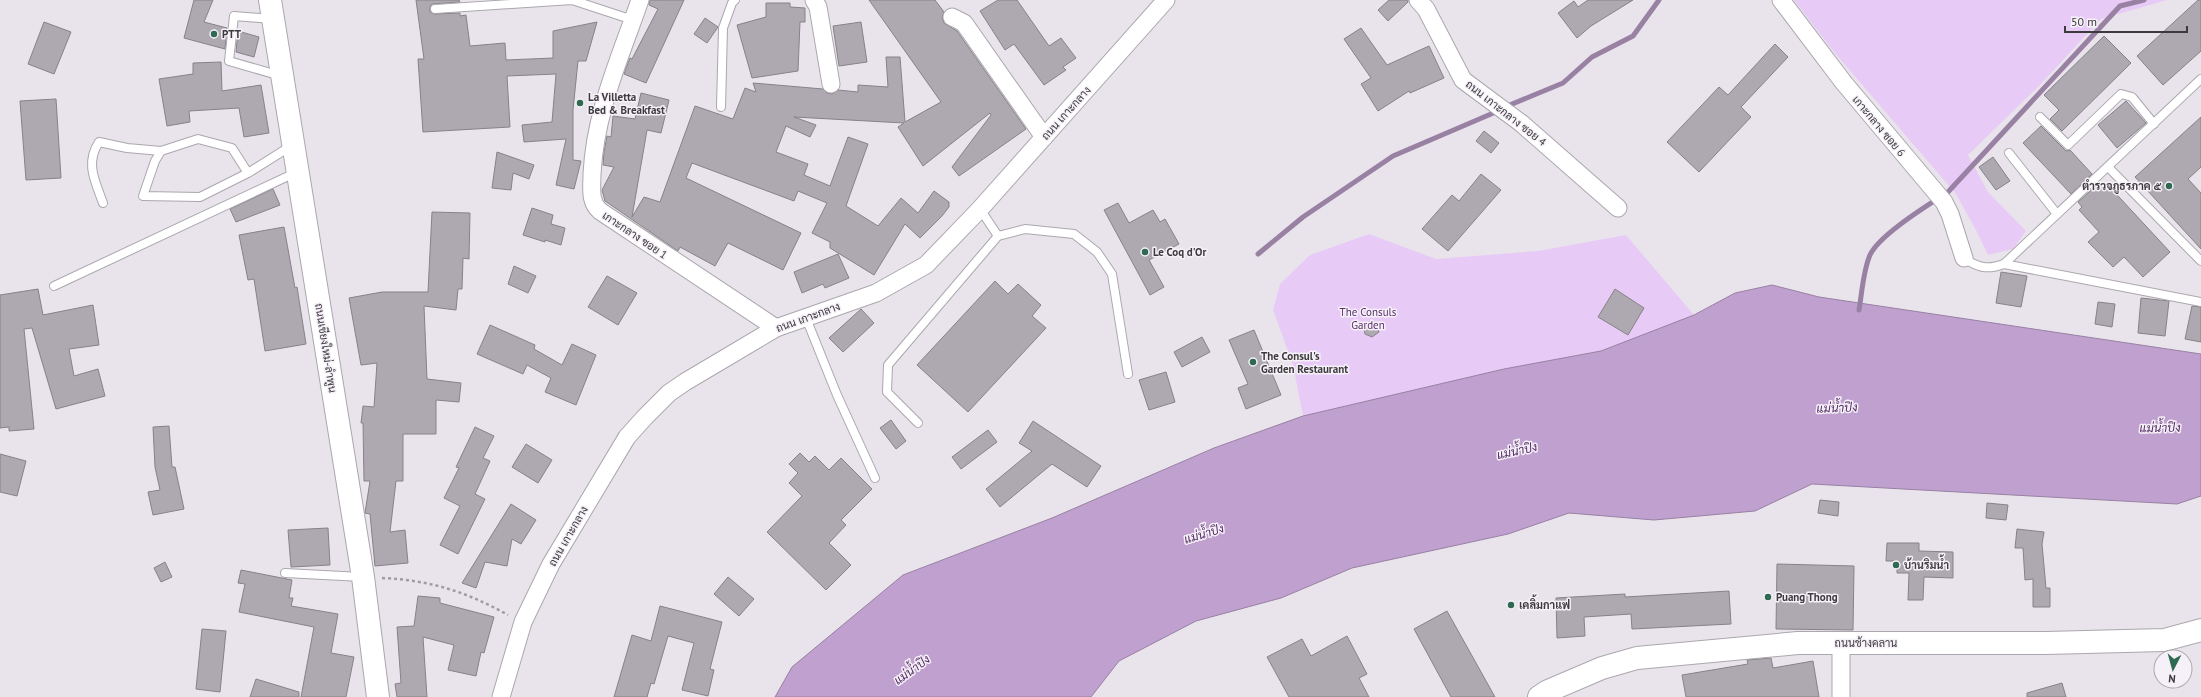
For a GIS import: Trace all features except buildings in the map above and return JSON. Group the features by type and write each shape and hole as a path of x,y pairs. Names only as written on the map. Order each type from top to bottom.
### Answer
{"main road":[{"name":"ถนนเชียงใหม่-ลำพูน","path":"271,9 363,577 378,697"},
{"name":"ถนนช้างคลาน","path":"1540,697 1548,691 1602,668 1637,658 1798,643 2046,643 2164,640 2201,630"}],"street":[{"name":"เกาะกลาง ซอย 1","path":"640,0 601,112 594,145 592,194 594,205 606,216 776,328"},
{"path":"814,0 818,7 831,84"},
{"name":"ถนน เกาะกลาง","path":"501,697 523,622 551,564 627,437 669,393 776,328 876,293 926,265 980,209 1166,0"},
{"name":"ถนน เกาะกลาง ซอย 4","path":"1418,0 1426,9 1463,80 1503,108 1618,208"},
{"name":"เกาะกลาง ซอย 6","path":"1781,0 1844,83 1932,190 1944,202 1950,214 1964,258"},
{"path":"952,17 964,23 1044,137"},
{"path":"1841,643 1841,697"}],"lane":[{"path":"435,9 572,0 634,20"},
{"path":"721,107 723,28 732,2 735,0"},
{"path":"271,9 234,16 229,61 282,76"},
{"path":"1964,258 1983,268 1994,268 2004,264 2201,80"},
{"path":"2040,117 2068,145 2121,94 2132,97 2154,124"},
{"path":"103,203 90,168 93,152 99,142 127,148 161,151 198,140 232,148 248,173"},
{"path":"161,151 155,161 143,196 200,197 248,173 293,145"},
{"path":"2009,153 2057,214"},
{"path":"2108,167 2201,261"},
{"path":"54,286 298,172"},
{"path":"980,209 998,236"},
{"path":"918,423 887,392 888,365 998,236 1026,229 1074,234 1097,252 1112,274 1128,374"},
{"path":"2004,264 2201,302"},
{"path":"806,318 837,395 875,478"},
{"path":"285,573 363,577"}],"path":[{"path":"363,577 408,580 448,587 466,594 523,622"}],"green space":[{"path":"1794,0 2167,0 2101,19 2039,86 1968,155 1988,192 2026,231 2013,249 1988,255 1956,194 1834,52"},
{"name":"The Consuls Garden","path":"1369,234 1436,259 1538,251 1626,235 1694,315 1601,351 1504,369 1303,416 1293,365 1273,310 1280,284 1310,255"}],"water":[{"name":"แม่น้ำปิง","path":"1772,285 1819,297 2201,354 2201,496 2177,504 1812,484 1755,511 1654,520 1569,513 1508,534 1352,568 1281,598 1196,621 1119,661 1091,697 775,697 792,667 903,575 1052,518 1214,448 1303,416 1504,369 1601,351 1694,315 1735,293"}],"waterway":[{"path":"1505,107 1563,83 1592,57 1633,36 1659,0"},
{"path":"1859,310 1866,268 1870,255 1875,247 1893,230 1948,192 2120,6 2144,0"},
{"path":"1258,254 1303,217 1393,156 1498,111"}],"place":[{"name":"PTT","path":"214,34"},
{"name":"La Villetta Bed & Breakfast","path":"580,103"},
{"name":"ตำรวจภูธรภาค ๕","path":"2169,186"},
{"name":"Le Coq d'Or","path":"1145,252"},
{"name":"The Consul's Garden Restaurant","path":"1253,362"},
{"name":"บ้านริมน้ำ","path":"1896,565"},
{"name":"Puang Thong","path":"1768,597"},
{"name":"เคลิ้มกาแฟ","path":"1511,605"}]}
